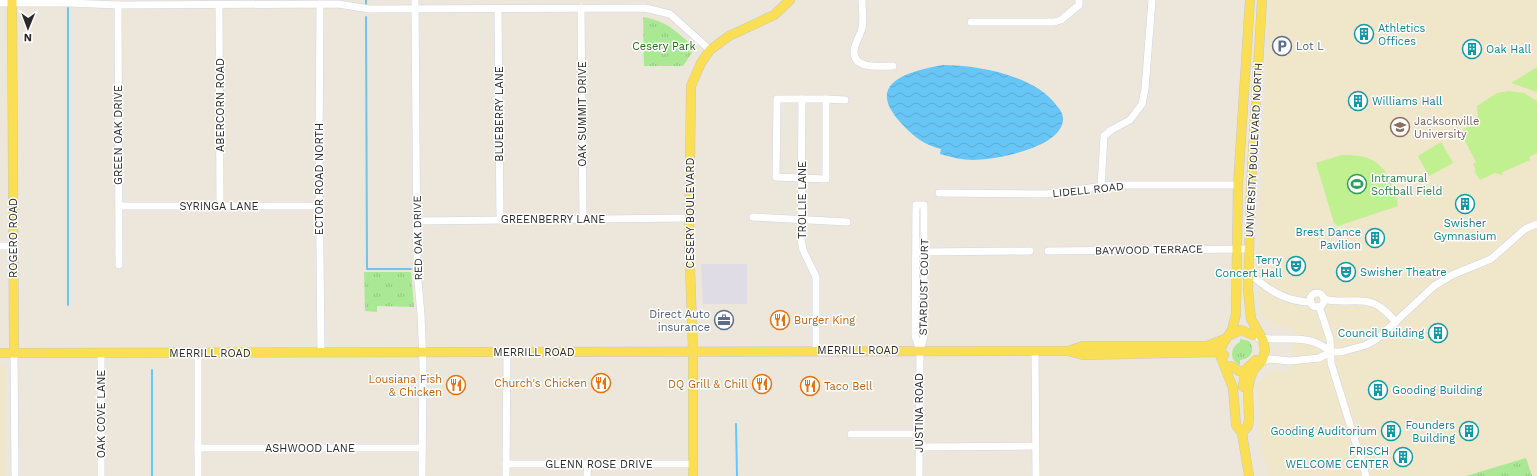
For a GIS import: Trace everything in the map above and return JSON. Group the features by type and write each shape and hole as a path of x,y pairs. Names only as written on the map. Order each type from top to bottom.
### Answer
{"main road":[{"name":"CESERY BOULEVARD","path":"693,476 689,218 691,86 701,63 710,50 729,36 774,15 790,0"},
{"name":"UNIVERSITY BOULEVARD NORTH","path":"1231,335 1236,314 1238,185 1250,0"},
{"name":"UNIVERSITY BOULEVARD NORTH","path":"1257,337 1245,316 1246,296 1248,290 1262,0"},
{"name":"ROGERO ROAD","path":"12,1 14,353"},
{"path":"1244,83 1257,84"},
{"path":"1225,360 1237,370 1249,371 1261,362 1265,353 1257,337 1245,331 1231,335"},
{"path":"1231,335 1227,346 1225,360 1235,378 1233,388 1236,425 1245,429"},
{"path":"1225,360 1231,335"},
{"name":"MERRILL ROAD","path":"0,353 816,350 1068,351 1083,346 1207,346 1231,335"},
{"path":"1249,476 1245,429 1249,420 1249,371 1247,367 1255,361 1259,354 1260,346 1257,337"},
{"name":"MERRILL ROAD","path":"1068,351 1083,356 1204,354 1225,360"}],"street":[{"name":"RED OAK DRIVE","path":"415,0 417,269 423,352 422,476"},
{"path":"862,0 862,27 854,51 856,58 860,62 871,66 893,66"},
{"path":"972,22 1054,22 1061,20 1079,5 1079,0"},
{"path":"1101,186 1104,136 1111,130 1130,120 1142,104 1145,89 1152,0"},
{"path":"0,3 12,1 118,5 338,4 370,9 645,8 670,14 681,22 710,50"},
{"name":"ECTOR ROAD NORTH","path":"320,4 321,353"},
{"name":"GREEN OAK DRIVE","path":"118,5 119,265"},
{"name":"ABERCORN ROAD","path":"219,5 220,206"},
{"name":"OAK SUMMIT DRIVE","path":"581,8 583,219"},
{"name":"BLUEBERRY LANE","path":"498,9 500,220"},
{"path":"826,99 826,179 776,177 777,99 826,99 844,100"},
{"name":"TROLLIE LANE","path":"802,99 803,250 816,277 816,350"},
{"name":"LIDELL ROAD","path":"939,192 1046,194 1101,186 1238,185"},
{"name":"STARDUST COURT","path":"916,205 924,205 924,336 920,351 915,336 916,205"},
{"name":"SYRINGA LANE","path":"119,206 320,206"},
{"path":"753,217 847,222"},
{"name":"GREENBERRY LANE","path":"417,221 689,218"},
{"path":"1261,362 1270,359 1290,361 1319,358 1331,352 1341,352 1366,345 1377,339 1434,286 1452,275 1492,259 1525,229 1537,224"},
{"path":"0,246 13,246"},
{"name":"BAYWOOD TERRACE","path":"1048,251 1249,249"},
{"path":"915,252 1030,251"},
{"path":"1248,272 1277,295 1292,300 1311,302 1313,305 1319,306"},
{"path":"1311,302 1311,296 1315,294 1320,294 1324,300"},
{"path":"1324,300 1370,303 1379,306 1396,322"},
{"path":"1319,306 1324,300"},
{"path":"1319,306 1330,339 1331,362 1366,476"},
{"path":"1257,337 1304,340 1320,344 1331,352"},
{"name":"JUSTINA ROAD","path":"919,476 920,351"},
{"path":"1035,351 1036,476"},
{"path":"198,352 198,476"},
{"path":"506,476 507,352"},
{"name":"ROGERO ROAD","path":"14,353 15,476"},
{"name":"OAK COVE LANE","path":"101,353 101,476"},
{"path":"851,434 919,434"},
{"path":"919,447 1035,446"},
{"name":"ASHWOOD LANE","path":"198,448 422,448"},
{"name":"GLENN ROSE DRIVE","path":"506,464 692,464"},
{"path":"587,476 588,464"}],"shaded area":[{"name":"Jacksonville University","path":"1269,0 1537,0 1537,476 1268,476 1261,447 1257,384 1272,371 1290,372 1293,334 1292,327 1275,326 1259,312 1258,254"},
{"path":"701,264 747,264 747,304 703,304"},
{"path":"0,365 6,367 6,476 0,476"}],"green space":[{"name":"Cesery Park","path":"643,17 665,24 677,32 695,48 683,66 644,66"},
{"path":"1537,67 1537,92 1511,83"},
{"path":"1509,91 1524,93 1537,101 1537,153 1529,157 1530,160 1503,172 1502,175 1495,173 1480,180 1474,171 1476,170 1473,164 1476,162 1460,131 1478,122 1477,106 1497,93"},
{"path":"1441,142 1453,163 1429,176 1418,156"},
{"name":"Intramural Softball Field","path":"1342,155 1364,157 1374,161 1380,166 1385,171 1392,184 1398,206 1338,226 1334,223 1316,163"},
{"path":"364,272 411,272 414,307 377,306 377,312 365,311"},
{"path":"1240,339 1249,341 1252,351 1250,356 1240,360 1240,365 1236,363 1232,354 1234,347 1240,342"},
{"path":"1526,458 1532,476 1466,476"}],"water":[{"path":"943,65 973,67 1006,74 1035,87 1048,96 1061,111 1063,120 1059,130 1051,138 1039,145 1011,155 996,158 969,160 940,154 941,149 929,145 919,139 901,123 891,109 887,97 889,88 895,81 905,75"}],"waterway":[{"path":"68,8 68,305"},
{"path":"366,17 367,269 411,269"},
{"path":"152,370 152,476"},
{"path":"736,424 737,476"}],"place":[{"name":"Athletics Offices","path":"1364,34"},
{"name":"Lot L","path":"1282,46"},
{"name":"Oak Hall","path":"1472,49"},
{"name":"Williams Hall","path":"1358,101"},
{"name":"Jacksonville University","path":"1400,127"},
{"name":"Intramural Softball Field","path":"1357,184"},
{"name":"Swisher Gymnasium","path":"1465,204"},
{"name":"Brest Dance Pavilion","path":"1375,238"},
{"name":"Terry Concert Hall","path":"1296,266"},
{"name":"Swisher Theatre","path":"1346,272"},
{"name":"Direct Auto insurance","path":"724,320"},
{"name":"Burger King","path":"780,320"},
{"name":"Council Building","path":"1438,333"},
{"name":"Church's Chicken","path":"601,383"},
{"name":"DQ Grill & Chill","path":"762,384"},
{"name":"Lousiana Fish & Chicken","path":"456,385"},
{"name":"Taco Bell","path":"810,386"},
{"name":"Gooding Building","path":"1378,390"},
{"name":"Gooding Auditorium","path":"1391,431"},
{"name":"Founders Building","path":"1469,431"},
{"name":"FRISCH WELCOME CENTER","path":"1403,457"}]}
